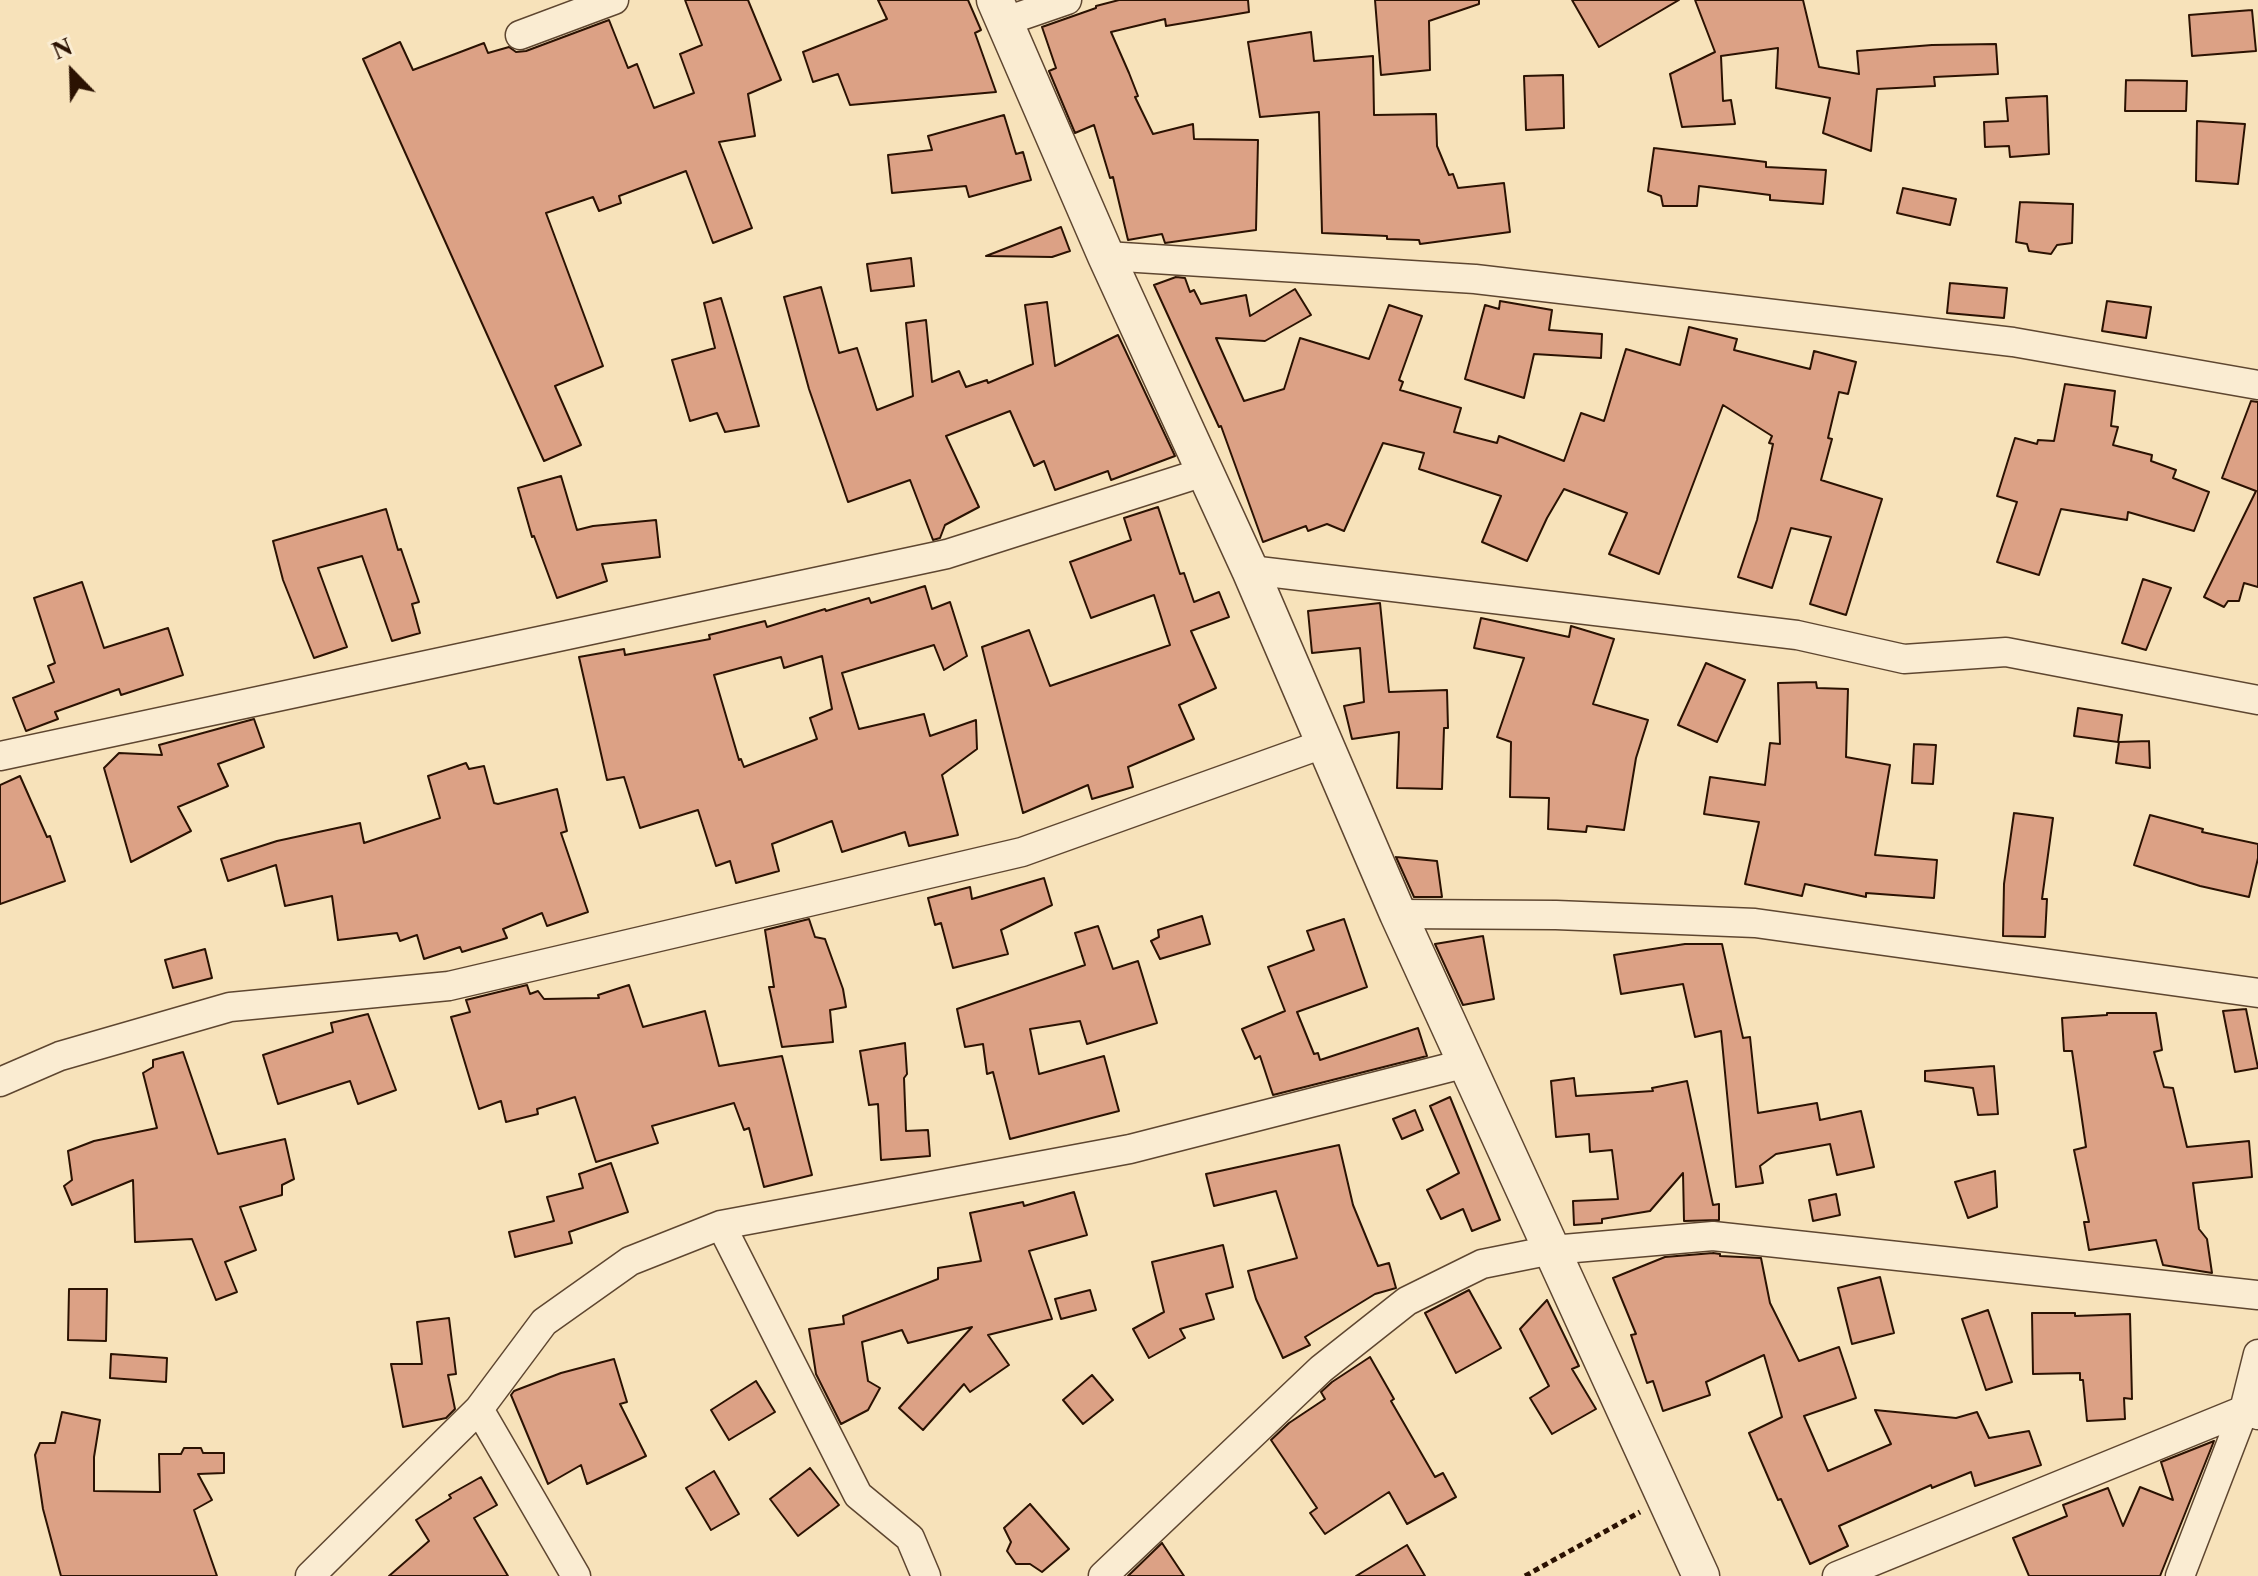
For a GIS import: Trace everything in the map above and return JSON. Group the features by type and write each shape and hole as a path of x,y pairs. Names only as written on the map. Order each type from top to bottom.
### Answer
{"street":[{"path":"520,35 614,0"},
{"path":"1067,0 1001,10 1106,256 1250,570 1398,914 1701,1576"},
{"path":"1106,256 1475,279 2013,342 2258,385"},
{"path":"0,756 947,554 1204,472"},
{"path":"1250,570 1797,635 1904,659 2006,652 2258,700"},
{"path":"0,1082 60,1056 230,1007 449,986 1022,852 1323,744"},
{"path":"1398,914 1556,915 1755,923 2258,993"},
{"path":"310,1576 479,1409 544,1322 630,1261 721,1225 1130,1149 1467,1063"},
{"path":"721,1225 858,1495 910,1538 926,1576"},
{"path":"1103,1576 1321,1369 1407,1301 1482,1264 1552,1250 1713,1236 2258,1295"},
{"path":"2180,1576 2251,1412 2258,1354"},
{"path":"479,1409 576,1576"},
{"path":"1837,1576 2251,1412"}],"path":[{"path":"1525,1576 1665,1497"}],"building":[{"path":"685,0 748,0 781,80 748,94 755,136 719,142 752,228 713,243 686,171 619,196 621,203 599,211 593,197 546,213 603,366 555,386 581,445 544,461 363,59 400,42 413,70 484,43 488,53 509,47 516,52 526,51 609,20 628,68 637,64 654,108 694,93 680,54 702,45"},
{"path":"878,0 968,0 981,30 975,33 996,92 850,105 838,74 813,82 803,52 887,19"},
{"path":"1119,0 1248,0 1249,12 1166,26 1165,19 1111,32 1138,96 1135,97 1153,134 1193,124 1194,139 1258,140 1256,230 1165,243 1162,234 1128,240 1113,177 1110,178 1094,125 1075,133 1049,71 1056,68 1042,27"},
{"path":"1375,0 1479,0 1479,4 1429,21 1430,70 1381,75"},
{"path":"1572,0 1679,0 1599,47"},
{"path":"1695,0 1803,0 1819,67 1859,74 1857,51 1996,44 1998,74 1934,77 1935,86 1877,89 1871,151 1823,133 1830,98 1776,88 1778,48 1721,56 1723,101 1731,100 1735,124 1682,127 1670,74 1715,52"},
{"path":"2252,10 2256,51 2192,56 2189,15"},
{"path":"1311,32 1314,61 1373,56 1374,115 1436,114 1437,146 1449,175 1453,174 1458,188 1504,183 1510,232 1420,244 1419,240 1387,239 1387,236 1322,233 1319,112 1260,117 1248,42"},
{"path":"1563,75 1564,128 1526,130 1524,76"},
{"path":"2126,80 2187,81 2186,111 2125,111"},
{"path":"2047,96 2049,154 2010,157 2009,146 1985,147 1984,122 2008,121 2006,98"},
{"path":"1004,115 1016,154 1023,152 1031,180 969,197 966,186 892,193 888,155 932,150 928,136"},
{"path":"2197,121 2245,124 2238,184 2196,181"},
{"path":"1654,148 1766,162 1766,167 1826,170 1823,204 1770,200 1770,195 1699,186 1697,206 1663,206 1661,196 1648,191"},
{"path":"1903,188 1956,199 1950,225 1897,213"},
{"path":"2020,202 2073,204 2072,243 2057,245 2051,254 2029,251 2027,244 2016,242"},
{"path":"1061,227 1070,251 1052,257 986,256"},
{"path":"911,258 914,286 871,291 867,264"},
{"path":"1176,277 1185,278 1190,292 1194,290 1201,304 1246,295 1250,316 1295,289 1311,315 1265,341 1216,338 1244,401 1284,389 1300,338 1369,359 1389,305 1422,316 1399,380 1403,382 1400,390 1461,408 1454,432 1497,443 1499,436 1564,461 1581,413 1604,421 1626,349 1680,365 1689,327 1737,339 1734,350 1810,369 1814,351 1856,362 1848,394 1839,392 1828,438 1832,439 1821,480 1882,499 1846,615 1810,604 1831,537 1791,528 1772,588 1738,577 1757,520 1773,444 1769,443 1772,436 1723,405 1659,574 1609,554 1627,513 1564,489 1527,561 1482,542 1501,496 1419,469 1424,453 1383,443 1344,531 1327,524 1308,531 1306,526 1263,542 1221,426 1154,285"},
{"path":"1950,283 2007,288 2004,318 1947,313"},
{"path":"821,287 839,353 857,348 877,410 913,396 906,323 926,320 932,382 959,371 966,387 987,380 988,383 1033,364 1025,305 1047,302 1055,366 1118,335 1175,456 1111,480 1108,471 1055,490 1044,461 1034,466 1010,411 946,436 979,507 945,525 940,538 933,540 910,480 848,502 809,389 784,297"},
{"path":"721,298 759,426 725,432 717,413 690,421 672,360 715,348 704,303"},
{"path":"1500,301 1552,310 1549,330 1602,334 1601,358 1534,354 1524,398 1465,379 1485,305 1499,309"},
{"path":"2107,301 2151,307 2146,338 2102,331"},
{"path":"2065,384 2115,391 2111,426 2118,427 2113,445 2152,455 2151,461 2176,470 2173,478 2209,492 2194,531 2128,512 2127,520 2061,509 2039,575 1997,562 2017,502 1997,496 2015,438 2037,444 2038,440 2054,441"},
{"path":"2251,401 2258,402 2258,587 2244,583 2239,601 2228,601 2224,607 2204,597 2256,491 2222,478"},
{"path":"561,476 577,530 656,520 660,557 602,564 607,581 557,598 532,537 518,488"},
{"path":"1158,507 1180,574 1184,573 1194,602 1219,592 1229,617 1191,631 1216,688 1179,705 1194,739 1128,767 1133,787 1092,799 1088,785 1023,813 982,647 1029,630 1050,686 1170,645 1154,595 1091,618 1070,562 1131,540 1124,518"},
{"path":"386,509 398,550 401,549 419,602 412,604 420,633 392,641 362,556 318,568 347,647 314,658 283,580 273,541"},
{"path":"2143,579 2171,588 2146,650 2122,643"},
{"path":"82,582 104,648 168,628 183,675 121,695 119,689 55,712 58,719 26,731 13,698 54,682 48,666 55,663 34,598"},
{"path":"925,586 932,609 950,602 967,656 944,670 934,645 842,673 859,729 924,714 930,736 976,720 977,749 942,775 958,835 909,846 905,832 842,852 832,821 772,844 779,871 736,883 730,861 716,866 698,810 640,828 624,777 607,780 579,657 624,649 625,655 710,639 709,635 765,621 767,627 869,598 871,603","holes":["822,656 832,709 810,718 817,739 744,767 739,760 714,675 781,657 784,668"]},
{"path":"1380,603 1389,692 1447,690 1448,728 1444,728 1442,789 1397,788 1399,732 1352,739 1344,706 1364,702 1360,648 1312,653 1308,611"},
{"path":"1481,618 1569,637 1571,626 1614,639 1593,704 1648,720 1636,758 1624,830 1587,826 1586,832 1548,829 1549,798 1510,797 1511,742 1497,737 1524,658 1474,648"},
{"path":"1706,663 1745,680 1717,742 1678,725"},
{"path":"1816,682 1817,688 1848,689 1846,757 1890,765 1875,855 1937,860 1934,898 1866,893 1866,897 1805,884 1802,896 1745,884 1759,822 1704,814 1710,777 1765,785 1770,743 1780,744 1778,683"},
{"path":"2078,708 2122,715 2118,742 2074,736"},
{"path":"254,719 264,747 218,764 228,786 178,807 191,831 131,862 104,768 119,753 162,755 159,745"},
{"path":"2149,741 2150,768 2116,763 2119,742"},
{"path":"1914,744 1936,745 1933,784 1912,783"},
{"path":"466,763 469,769 484,766 494,803 557,789 567,831 561,833 588,912 547,926 542,913 503,929 507,938 462,952 460,947 424,959 417,935 400,941 397,933 338,940 332,896 285,906 276,865 228,881 221,859 277,841 360,823 364,843 440,818 428,776"},
{"path":"20,776 47,837 50,836 65,881 0,904 0,785"},
{"path":"2014,813 2053,818 2042,899 2047,899 2045,937 2003,936 2004,884"},
{"path":"2150,815 2203,829 2202,832 2258,844 2249,897 2200,886 2134,865"},
{"path":"1396,857 1437,861 1442,897 1414,897"},
{"path":"1044,878 1052,905 1001,930 1008,954 953,968 941,923 935,925 928,898 970,887 972,899"},
{"path":"1202,916 1210,944 1160,959 1151,941 1159,937 1158,930"},
{"path":"809,919 815,937 825,939 843,989 846,1007 830,1010 833,1042 782,1047 769,987 774,987 765,930"},
{"path":"1344,919 1367,987 1297,1012 1314,1054 1318,1053 1320,1060 1418,1028 1427,1056 1273,1095 1260,1056 1255,1059 1242,1029 1285,1011 1268,967 1314,950 1307,931"},
{"path":"1098,926 1113,969 1138,961 1157,1023 1087,1044 1080,1021 1030,1029 1039,1074 1104,1056 1119,1111 1010,1139 993,1072 987,1074 983,1044 965,1047 957,1009 1085,965 1075,933"},
{"path":"1483,936 1494,999 1463,1005 1435,944"},
{"path":"1685,944 1722,944 1743,1038 1750,1037 1758,1113 1817,1103 1820,1120 1861,1111 1874,1167 1837,1175 1830,1144 1776,1154 1760,1166 1763,1183 1736,1187 1721,1031 1695,1037 1683,984 1621,994 1614,955"},
{"path":"205,949 212,978 173,988 165,960"},
{"path":"527,985 530,994 538,991 544,999 599,998 598,995 629,985 643,1027 705,1011 719,1066 782,1056 812,1175 764,1187 749,1128 744,1130 734,1103 652,1126 658,1143 596,1162 575,1097 537,1109 538,1114 506,1122 501,1101 479,1109 451,1017 470,1012 466,1000"},
{"path":"2246,1009 2258,1068 2235,1072 2223,1011"},
{"path":"2107,1013 2156,1013 2162,1050 2154,1052 2164,1087 2173,1088 2187,1147 2249,1141 2252,1177 2193,1183 2199,1229 2207,1239 2212,1273 2163,1265 2156,1240 2089,1250 2084,1222 2089,1222 2074,1150 2086,1147 2072,1051 2064,1051 2062,1018"},
{"path":"368,1014 396,1090 358,1104 350,1081 278,1104 263,1055 333,1032 331,1023"},
{"path":"905,1043 906,1131 928,1130 930,1156 881,1160 878,1104 869,1105 860,1051"},
{"path":"183,1052 218,1154 285,1139 294,1179 282,1185 282,1195 240,1207 256,1250 225,1262 237,1292 216,1300 192,1239 135,1242 133,1180 72,1205 64,1186 72,1180 68,1151 94,1141 157,1128 143,1073 153,1067 153,1060"},
{"path":"1994,1066 1998,1114 1978,1115 1973,1088 1925,1081 1925,1071"},
{"path":"1574,1078 1576,1096 1653,1091 1652,1088 1687,1081 1713,1205 1719,1204 1719,1220 1684,1221 1683,1173 1650,1211 1602,1219 1602,1223 1574,1225 1573,1201 1618,1199 1612,1150 1590,1152 1589,1134 1556,1137 1551,1081"},
{"path":"1450,1097 1500,1220 1472,1231 1463,1209 1441,1219 1427,1190 1459,1173 1430,1106"},
{"path":"1415,1110 1423,1130 1402,1139 1393,1119"},
{"path":"1339,1145 1353,1205 1378,1266 1389,1263 1396,1288 1375,1294 1305,1337 1310,1345 1283,1358 1256,1299 1248,1271 1297,1258 1276,1191 1214,1206 1206,1174"},
{"path":"611,1163 628,1212 569,1232 572,1243 515,1257 509,1232 554,1221 547,1197 583,1188 579,1174"},
{"path":"1995,1171 1997,1207 1968,1218 1955,1182"},
{"path":"1074,1192 1087,1235 1029,1251 1052,1319 988,1335 1009,1365 970,1392 964,1384 923,1430 899,1408 972,1327 908,1343 902,1330 862,1342 868,1381 880,1388 868,1410 841,1424 816,1374 809,1329 844,1324 843,1316 938,1279 938,1268 981,1261 970,1213 1023,1202 1024,1206"},
{"path":"1836,1194 1840,1215 1813,1221 1809,1200"},
{"path":"1223,1245 1233,1287 1206,1294 1214,1319 1180,1329 1185,1338 1149,1358 1133,1329 1164,1312 1152,1262"},
{"path":"1713,1253 1761,1258 1770,1303 1799,1361 1839,1347 1856,1398 1804,1416 1828,1471 1891,1444 1875,1410 1956,1418 1977,1412 1989,1438 2029,1431 2041,1465 1975,1486 1971,1472 1932,1488 1931,1485 1839,1526 1848,1546 1810,1564 1749,1433 1782,1417 1764,1355 1706,1382 1710,1395 1663,1411 1653,1381 1647,1383 1631,1335 1636,1334 1613,1278 1665,1257"},
{"path":"1880,1277 1894,1333 1852,1344 1838,1288"},
{"path":"69,1289 107,1289 106,1341 68,1340"},
{"path":"1090,1290 1096,1310 1061,1319 1055,1299"},
{"path":"1469,1290 1501,1348 1456,1373 1425,1313"},
{"path":"1547,1300 1579,1366 1572,1369 1596,1409 1552,1434 1530,1398 1549,1386 1520,1329"},
{"path":"1988,1310 2012,1382 1986,1390 1962,1319"},
{"path":"2032,1313 2075,1313 2075,1316 2130,1314 2132,1399 2124,1398 2125,1419 2087,1421 2080,1373 2033,1374"},
{"path":"449,1318 456,1374 448,1375 455,1409 446,1418 403,1427 391,1364 422,1364 417,1322"},
{"path":"111,1354 167,1358 166,1382 110,1378"},
{"path":"1370,1357 1394,1399 1391,1401 1435,1477 1443,1473 1456,1497 1407,1524 1389,1492 1325,1534 1310,1513 1317,1508 1271,1440 1289,1423 1325,1399 1321,1392 1332,1382"},
{"path":"614,1359 627,1402 620,1404 646,1456 587,1484 581,1465 548,1484 511,1395 514,1391 561,1373"},
{"path":"1092,1375 1113,1400 1083,1424 1063,1400"},
{"path":"756,1381 775,1412 729,1440 711,1410"},
{"path":"62,1412 100,1420 94,1457 94,1491 160,1492 159,1454 181,1454 184,1448 201,1448 203,1453 224,1453 224,1473 198,1474 212,1500 194,1510 217,1576 61,1576 43,1509 35,1455 40,1443 55,1443"},
{"path":"2214,1441 2160,1576 2029,1576 2013,1538 2067,1516 2063,1505 2108,1488 2123,1526 2140,1487 2173,1500 2161,1462"},
{"path":"810,1468 839,1505 798,1536 770,1499"},
{"path":"714,1471 739,1514 711,1530 686,1488"},
{"path":"481,1477 497,1505 474,1518 508,1576 389,1576 429,1541 416,1520 451,1498 449,1495"},
{"path":"1030,1504 1069,1549 1042,1572 1030,1564 1016,1564 1007,1551 1011,1542 1004,1528"},
{"path":"1162,1543 1184,1576 1128,1576"},
{"path":"1407,1545 1425,1576 1356,1576"}]}
